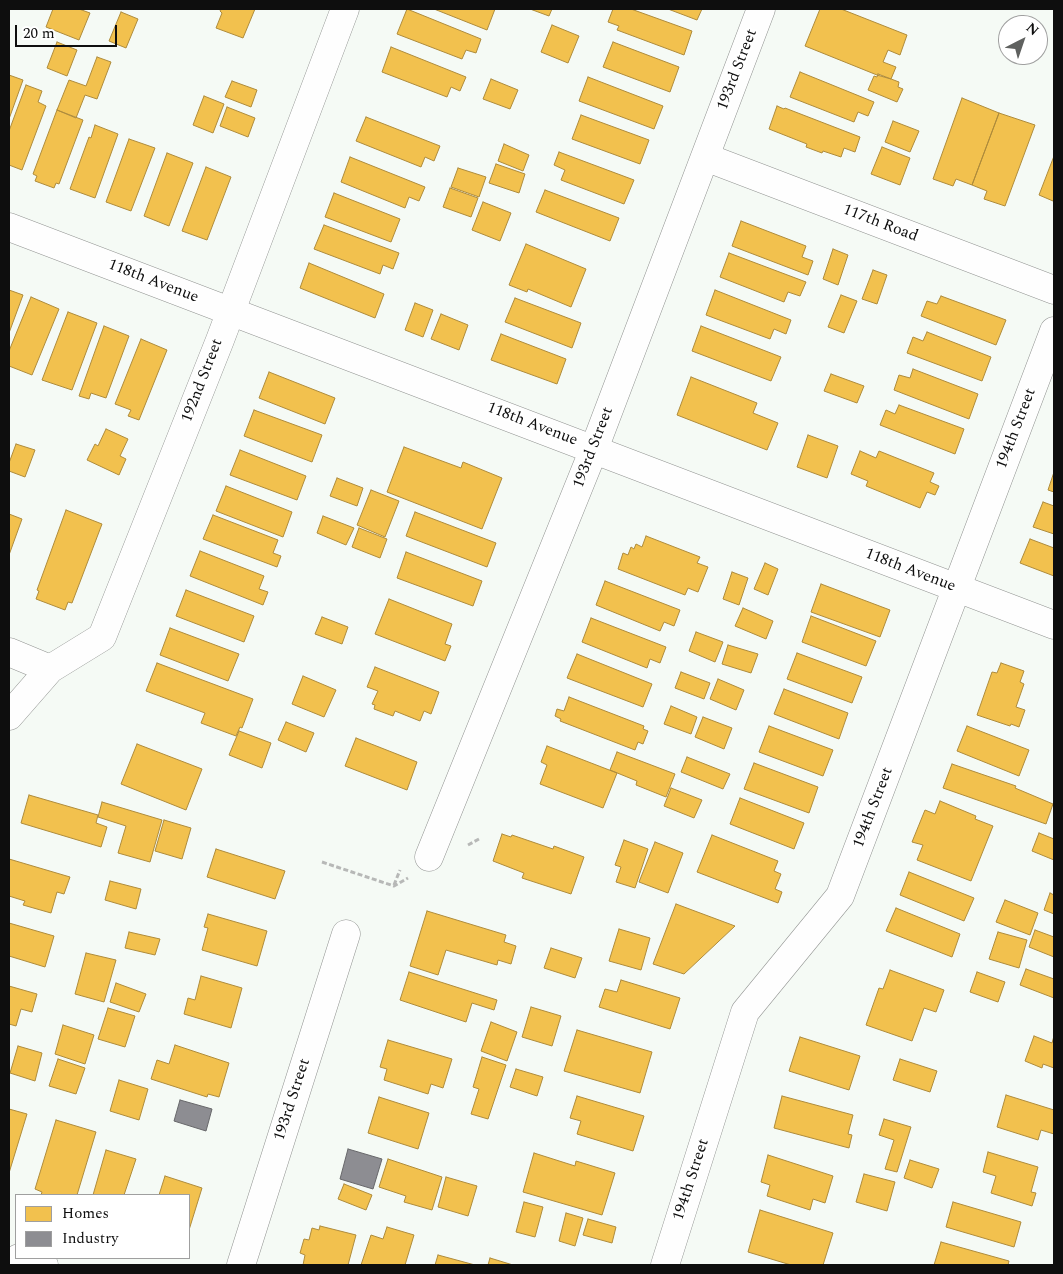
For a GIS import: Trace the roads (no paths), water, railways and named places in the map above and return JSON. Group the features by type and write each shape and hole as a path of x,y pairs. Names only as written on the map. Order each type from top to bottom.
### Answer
{"street":[{"name":"192nd Street","path":"9,716 50,669 102,636 230,311 345,9"},
{"name":"193rd Street","path":"429,857 594,449 761,9"},
{"name":"117th Road","path":"705,158 1054,290"},
{"name":"118th Avenue","path":"9,227 1054,626"},
{"name":"194th Street","path":"664,1265 745,1012 840,896 1054,331"},
{"path":"9,652 50,669"},
{"name":"193rd Street","path":"241,1265 346,934"},
{"path":"24,1259 44,1265"}]}
